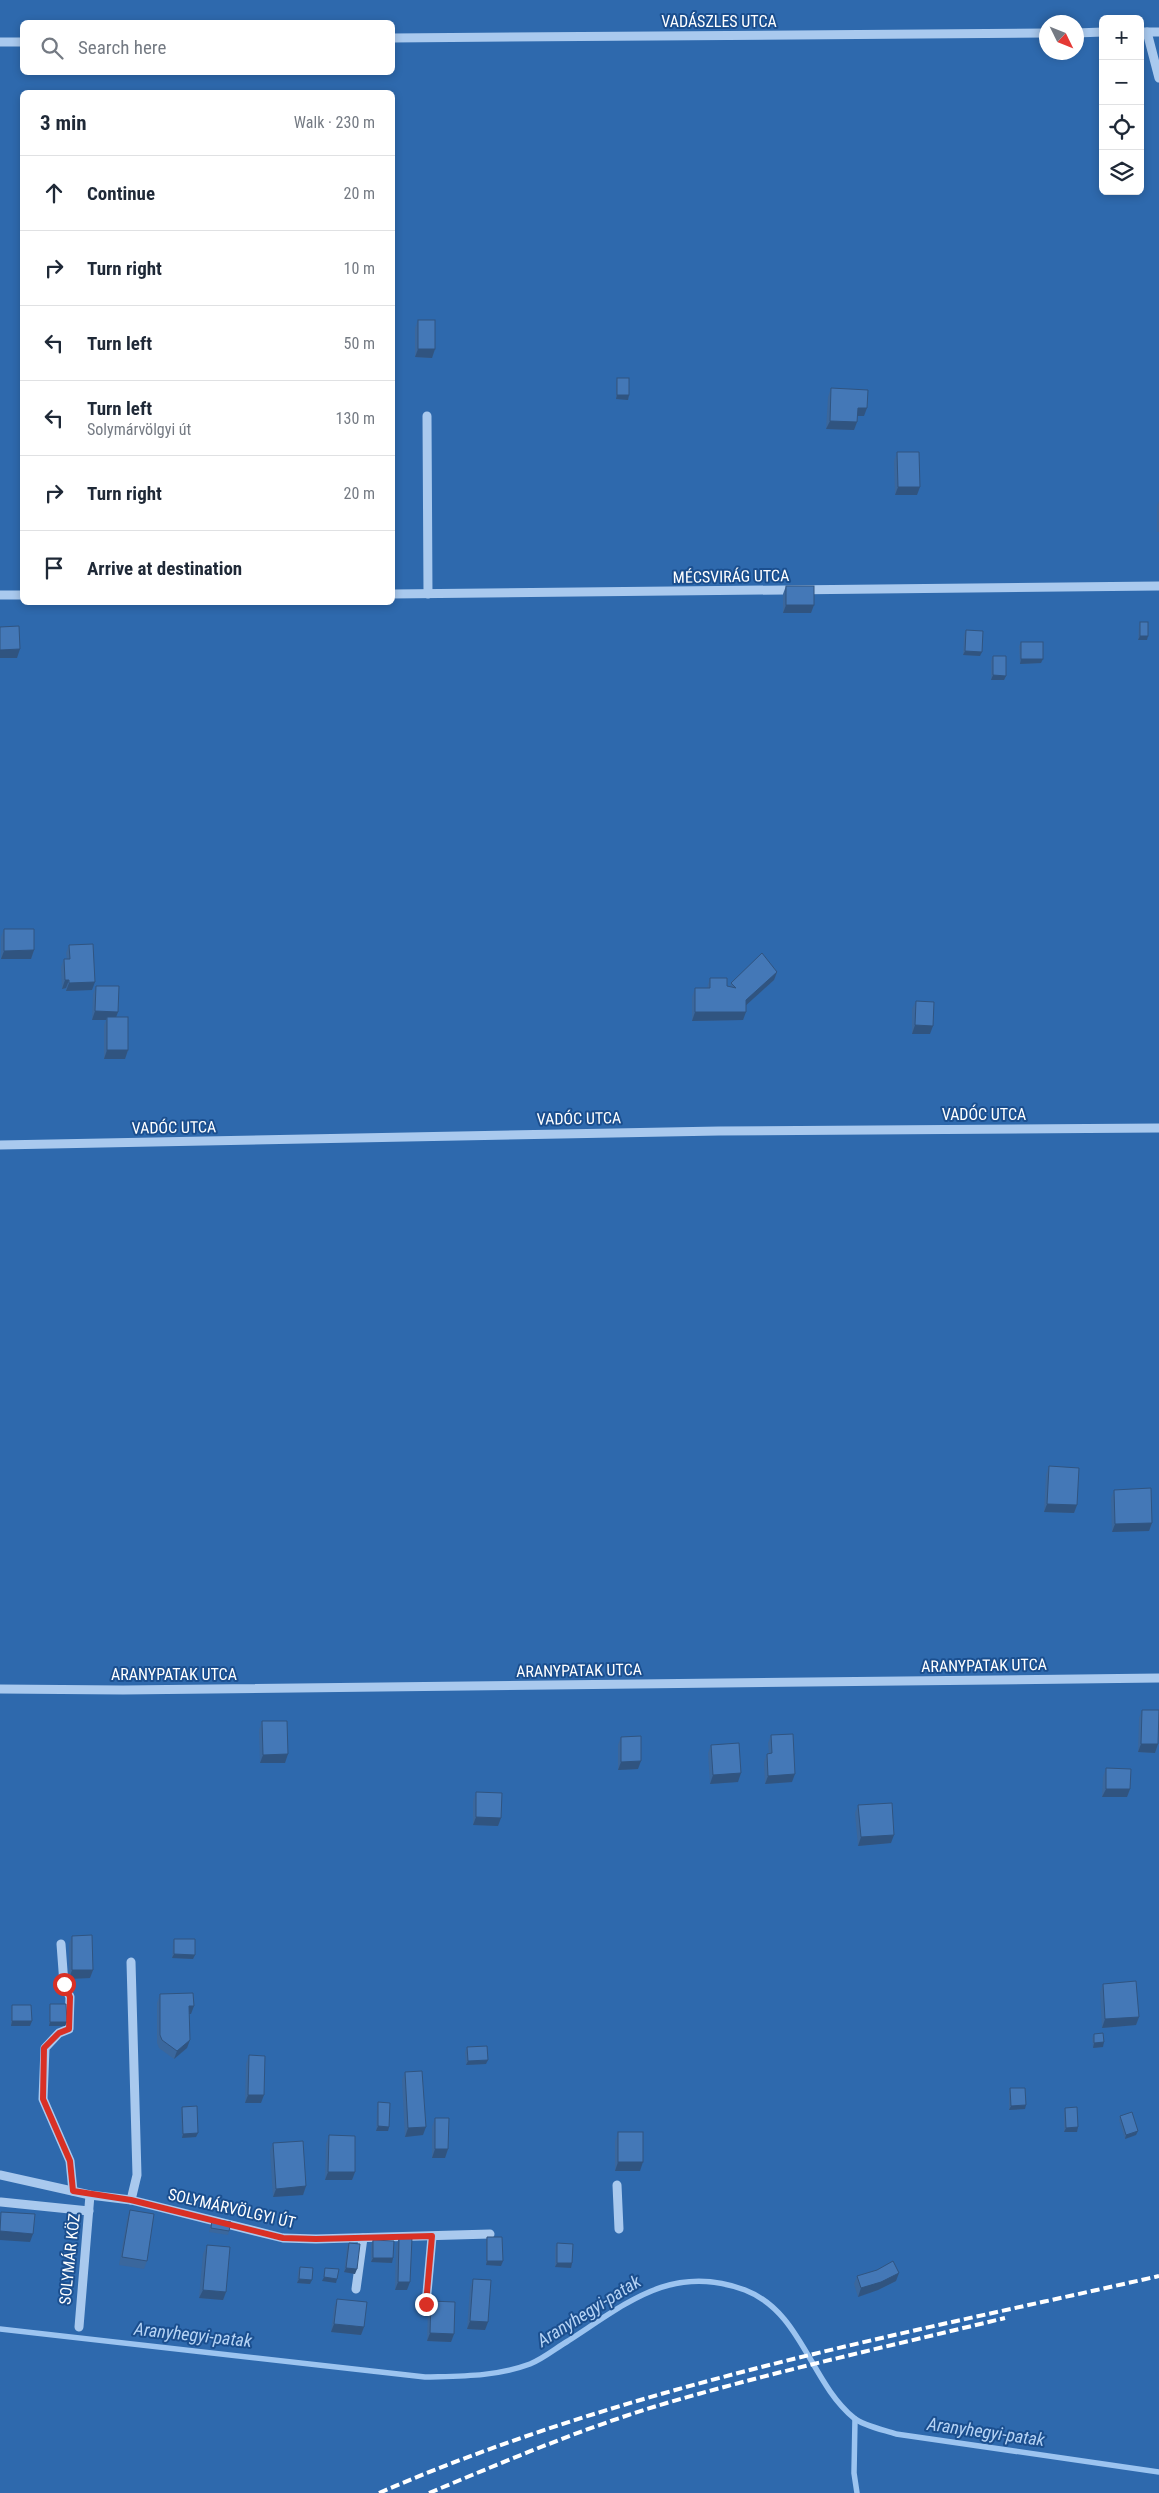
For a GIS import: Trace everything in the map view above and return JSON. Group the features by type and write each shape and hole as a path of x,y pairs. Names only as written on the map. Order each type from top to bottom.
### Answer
{"street":[{"path":"1084,33 1099,32"},
{"path":"1159,32 1144,32 1159,78"},
{"name":"VADÁSZLES UTCA","path":"395,38 1039,33"},
{"path":"0,42 20,42"},
{"path":"427,416 428,594"},
{"name":"MÉCSVIRÁG UTCA","path":"395,594 1159,586"},
{"path":"0,595 20,594"},
{"name":"VADÓC UTCA","path":"0,1145 709,1131 1159,1128"},
{"name":"ARANYPATAK UTCA","path":"0,1689 123,1690 1159,1678"},
{"path":"61,1944 64,1984 70,1997 69,2029 59,2033 44,2048 43,2099 70,2161 73,2191"},
{"path":"131,1962 137,2175 131,2200"},
{"name":"SOLYMÁRVÖLGYI ÚT","path":"0,2175 90,2195 131,2200 283,2238 363,2238 490,2234"},
{"path":"617,2185 619,2229"},
{"name":"SOLYMÁR KÖZ","path":"79,2327 90,2195"},
{"path":"1,2202 89,2211"},
{"path":"426,2304 432,2236"},
{"path":"356,2289 363,2238"}],"shaded area":[{"path":"0,0 1159,0 1159,2493 0,2493"}],"building":[{"path":"418,320 435,320 435,349 418,349"},
{"path":"617,378 629,378 629,395 617,395"},
{"path":"831,388 868,390 867,408 858,408 857,422 830,421"},
{"path":"897,452 919,452 920,487 898,487"},
{"path":"786,586 814,586 814,605 786,605"},
{"path":"1140,622 1148,622 1148,636 1140,636"},
{"path":"19,626 20,649 0,650 0,627"},
{"path":"966,630 983,631 982,652 965,651"},
{"path":"1021,642 1043,642 1043,659 1021,659"},
{"path":"993,656 1006,656 1006,676 993,675"},
{"path":"4,929 34,929 34,950 4,951"},
{"path":"93,944 95,982 69,983 69,980 65,980 64,959 70,959 69,945"},
{"path":"762,953 777,972 746,1000 746,1012 695,1012 695,988 710,988 710,978 727,978 727,986 736,988 731,983"},
{"path":"96,986 119,986 118,1012 95,1011"},
{"path":"916,1001 934,1002 933,1026 915,1025"},
{"path":"107,1017 128,1017 128,1050 107,1050"},
{"path":"1049,1466 1079,1468 1077,1505 1047,1504"},
{"path":"1151,1488 1152,1523 1115,1524 1114,1490"},
{"path":"1142,1710 1159,1710 1158,1744 1141,1744"},
{"path":"262,1721 287,1721 288,1754 263,1755"},
{"path":"793,1734 795,1774 768,1776 767,1754 772,1753 771,1735"},
{"path":"641,1736 641,1761 621,1762 621,1737"},
{"path":"739,1743 741,1773 713,1775 711,1745"},
{"path":"1106,1768 1131,1769 1130,1789 1106,1789"},
{"path":"476,1792 502,1793 501,1818 476,1817"},
{"path":"892,1803 894,1835 861,1837 858,1805"},
{"path":"92,1935 93,1970 72,1970 72,1936"},
{"path":"174,1939 195,1939 195,1955 174,1954"},
{"path":"1136,1981 1139,2017 1105,2019 1103,1984"},
{"path":"193,1993 194,2006 189,2006 190,2040 177,2051 162,2040 160,2035 160,1994"},
{"path":"50,2004 66,2004 67,2022 50,2022"},
{"path":"12,2005 31,2005 32,2021 12,2021"},
{"path":"1103,2033 1104,2042 1094,2043 1094,2034"},
{"path":"487,2046 488,2060 468,2061 467,2047"},
{"path":"249,2055 265,2056 264,2095 248,2095"},
{"path":"422,2071 426,2127 408,2128 405,2072"},
{"path":"1010,2088 1025,2088 1026,2105 1011,2106"},
{"path":"378,2102 390,2103 389,2127 378,2126"},
{"path":"197,2106 198,2133 183,2134 182,2107"},
{"path":"1077,2107 1078,2127 1066,2128 1065,2108"},
{"path":"1132,2112 1138,2131 1126,2135 1120,2116"},
{"path":"435,2118 449,2118 448,2149 435,2149"},
{"path":"618,2132 643,2132 643,2162 618,2162"},
{"path":"329,2135 355,2136 355,2172 328,2172"},
{"path":"303,2141 306,2186 276,2189 273,2143"},
{"path":"130,2210 154,2214 147,2261 122,2257"},
{"path":"1,2212 35,2214 33,2234 0,2231"},
{"path":"212,2219 231,2222 229,2231 211,2228"},
{"path":"487,2237 502,2237 503,2261 487,2261"},
{"path":"399,2238 412,2238 410,2282 398,2282"},
{"path":"373,2240 394,2241 393,2258 373,2258"},
{"path":"349,2243 360,2244 357,2269 346,2268"},
{"path":"557,2243 573,2244 572,2263 557,2263"},
{"path":"207,2245 230,2247 226,2292 203,2290"},
{"path":"893,2261 899,2273 881,2282 861,2288 857,2276 877,2270"},
{"path":"300,2267 313,2268 312,2280 299,2279"},
{"path":"325,2268 339,2269 337,2279 324,2277"},
{"path":"473,2279 491,2280 488,2322 470,2321"},
{"path":"337,2299 367,2302 364,2327 334,2324"},
{"path":"431,2301 455,2302 454,2334 430,2333"}],"waterway":[{"name":"Aranyhegyi-patak","path":"0,2329 425,2377 464,2376 491,2374 535,2362 610,2313 651,2291 672,2284 695,2281 719,2283 745,2290 764,2300 780,2314 839,2403 854,2418 874,2428 896,2434 1159,2472"},
{"path":"855,2419 854,2473 857,2493"}],"railway":[{"path":"379,2493 473,2455 569,2422 763,2366 1159,2276"},
{"path":"429,2493 518,2456 639,2411 796,2368 1005,2318"}],"route":[{"path":"64,1984 70,1997 69,2029 59,2033 44,2048 43,2099 70,2161 73,2191 131,2200 283,2238 432,2236 426,2304"}]}
